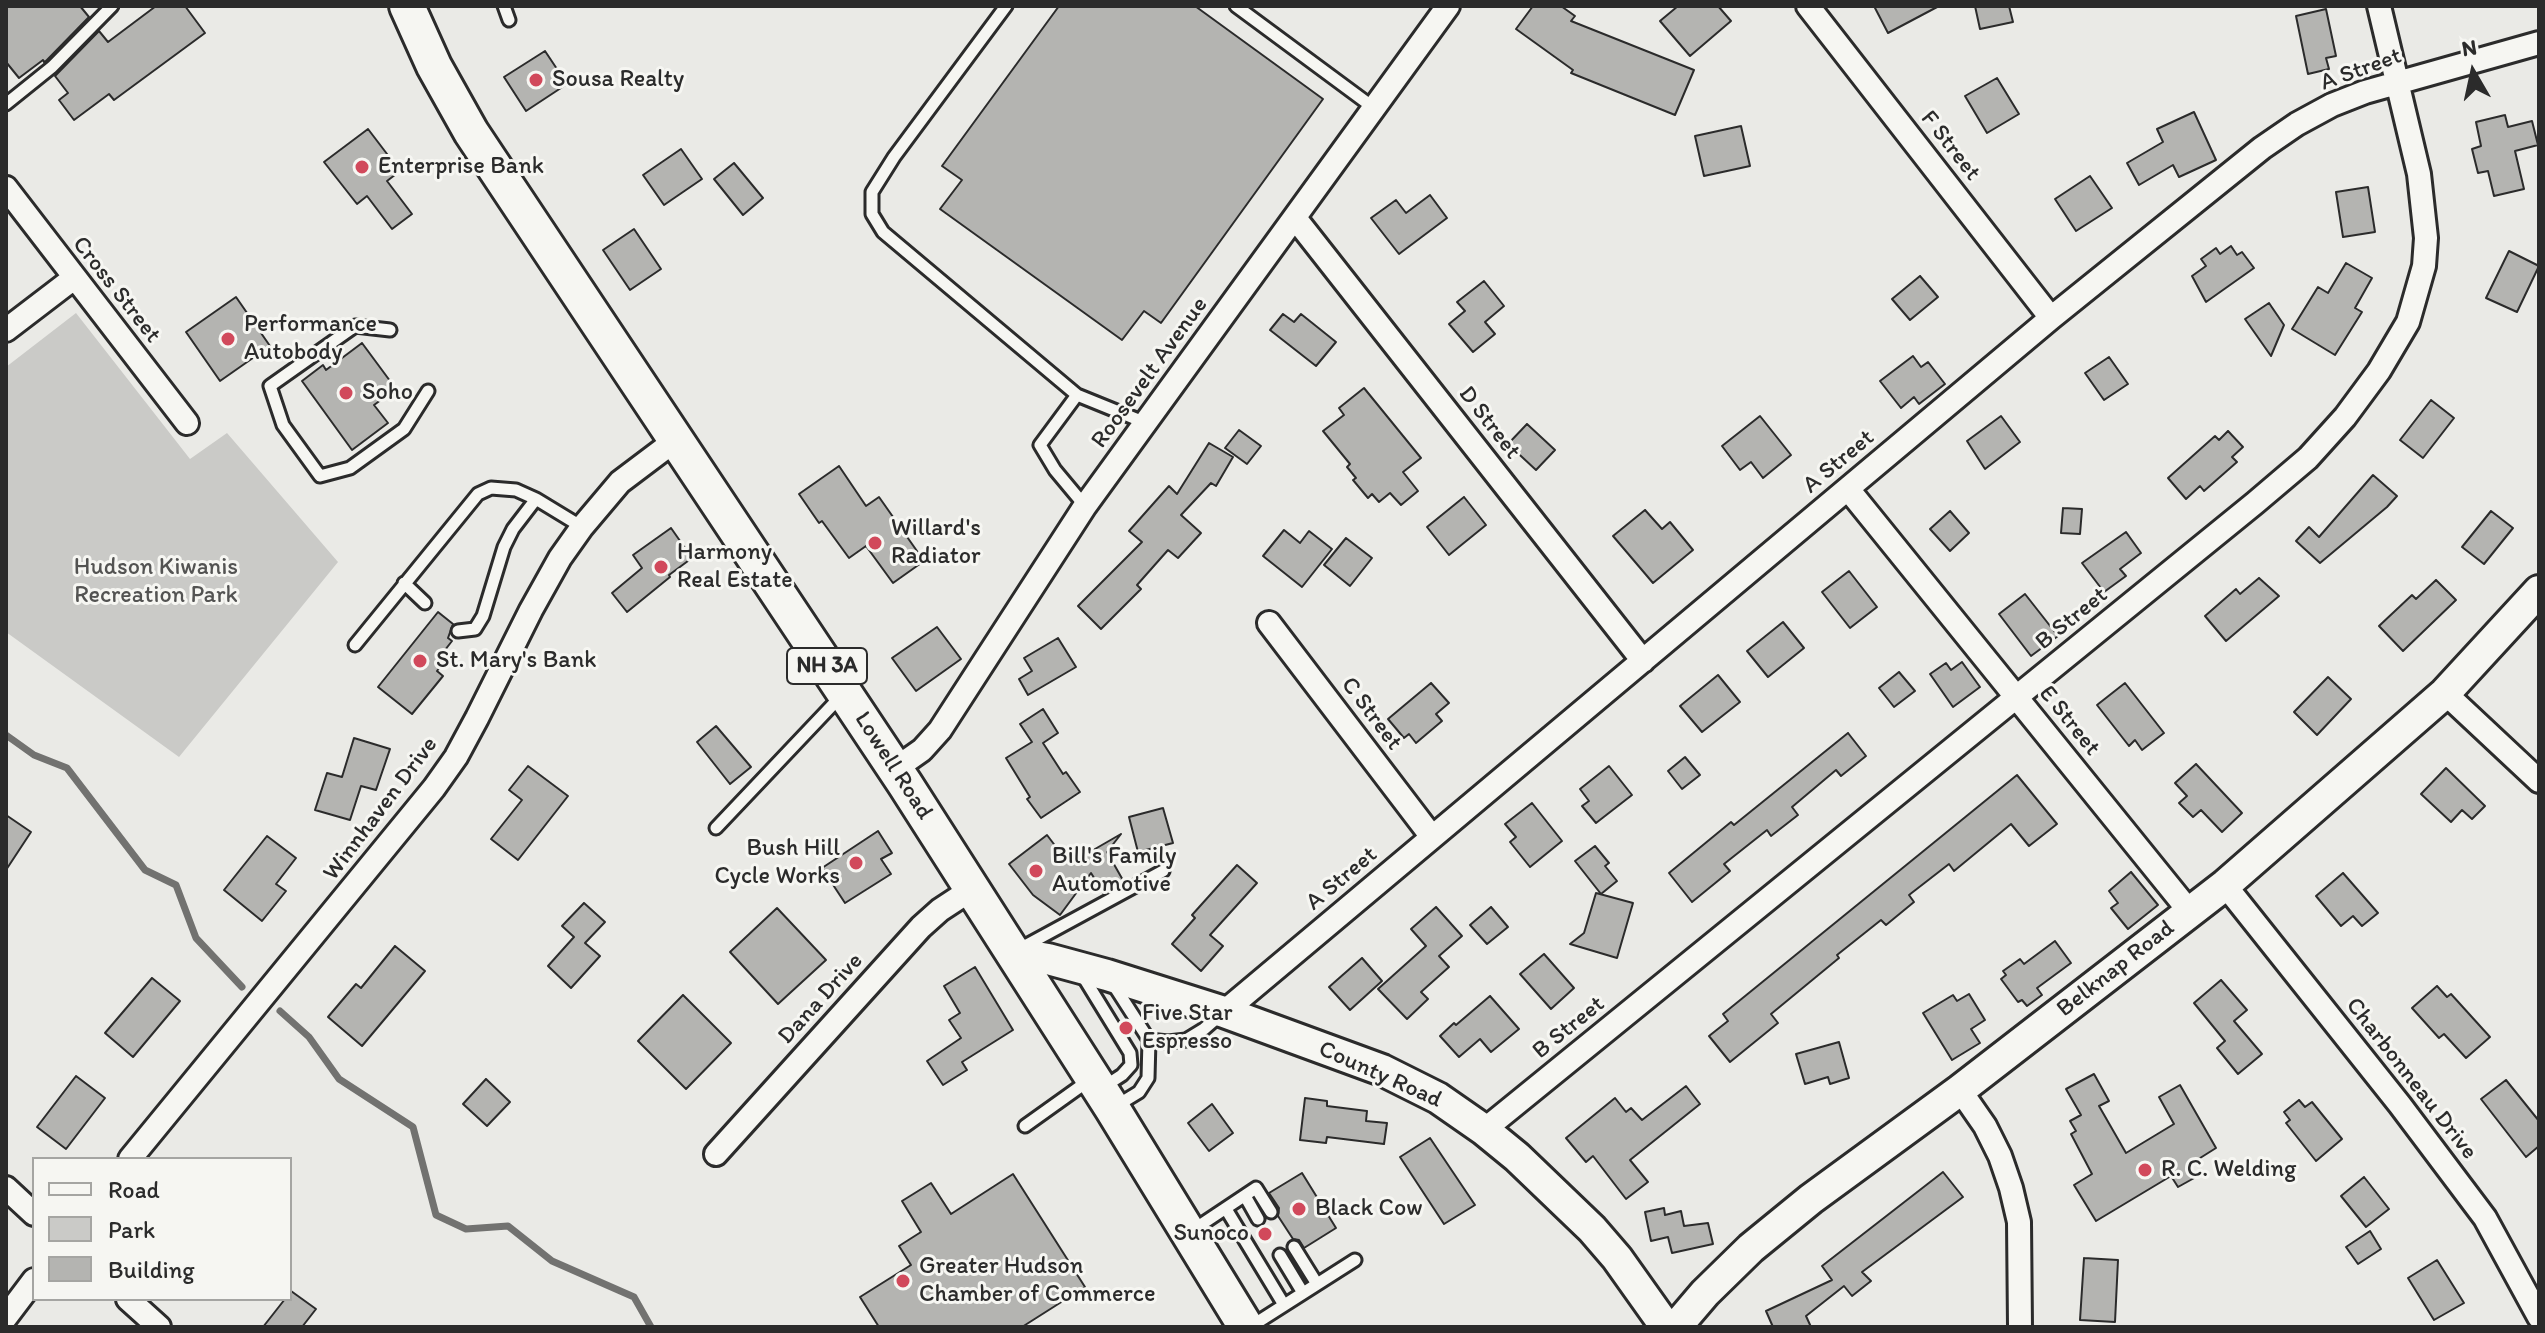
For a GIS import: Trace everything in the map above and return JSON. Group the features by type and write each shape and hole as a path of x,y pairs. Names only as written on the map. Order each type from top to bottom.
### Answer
{"main road":[{"name":"Lowell Road","path":"407,6 434,66 471,132 895,769 1248,1327"}],"street":[{"name":"Roosevelt Avenue","path":"895,769 922,750 940,730 1085,506 1448,6"},
{"name":"F Street","path":"1808,6 2051,318"},
{"name":"B Street","path":"1484,1130 2308,458 2345,417 2379,371 2408,322 2424,266 2426,238 2419,174 2379,6"},
{"name":"A Street","path":"1224,1012 2051,318 2262,148 2297,124 2343,101 2539,43"},
{"name":"Cross Street","path":"6,188 187,423"},
{"name":"D Street","path":"1295,218 1643,661"},
{"path":"6,330 74,278"},
{"name":"Winnhaven Drive","path":"132,1157 434,788 470,731 560,558 582,527 620,482 677,439"},
{"name":"E Street","path":"1848,489 2190,912"},
{"name":"Belknap Road","path":"1676,1327 1751,1248 1811,1199 1960,1090 2225,885 2445,693 2539,591"},
{"name":"C Street","path":"1269,623 1432,837"},
{"path":"2445,693 2539,781"},
{"name":"Charbonneau Drive","path":"2225,885 2400,1105 2485,1218 2539,1317"},
{"name":"Dana Drive","path":"716,1154 921,927 972,889"},
{"name":"County Road","path":"1013,953 1077,966 1224,1012 1382,1070 1438,1098 1484,1130 1534,1172 1592,1229 1617,1258 1666,1327"},
{"path":"1960,1090 1985,1126 2011,1188 2019,1222 2020,1327"},
{"path":"6,1188 32,1212"},
{"path":"6,1317 32,1283"},
{"path":"130,1301 159,1327"}],"lane":[{"path":"6,104 52,67 112,6"},
{"path":"504,6 509,20"},
{"path":"1006,6 894,157 872,192 872,214 883,232 1077,395 1146,423"},
{"path":"1236,6 1374,108"},
{"path":"390,330 355,326 270,386 283,425 320,476 350,468 404,429 428,391"},
{"path":"1077,395 1040,445 1055,470 1085,506"},
{"path":"355,645 478,494 491,488 516,490 582,527"},
{"path":"458,631 475,629 483,616 504,547 513,529 536,499"},
{"path":"404,583 425,603"},
{"path":"716,828 844,692"},
{"path":"1013,953 1163,871"},
{"path":"1025,1126 1101,1092 1131,1065 1130,1053 1077,966"},
{"path":"1101,1092 1139,1092 1148,1078 1149,1040 1107,975"},
{"path":"1149,1040 1186,1040 1224,1012"},
{"path":"1188,1233 1256,1188 1271,1212"},
{"path":"1245,1196 1258,1219"},
{"path":"1226,1209 1284,1305"},
{"path":"1294,1247 1317,1284"},
{"path":"1280,1255 1303,1293"},
{"path":"1248,1327 1355,1260"}],"green space":[{"name":"Hudson Kiwanis Recreation Park","path":"76,313 190,459 227,433 338,562 179,757 6,632 6,367"}],"building":[{"path":"6,6 80,6 89,17 46,61 43,60 19,78 6,62"},
{"path":"156,6 185,6 205,33 114,100 109,94 74,120 59,100 68,93 55,76 99,31 108,42"},
{"path":"1059,6 1195,6 1323,99 1161,323 1144,311 1122,340 940,209 962,180 942,166"},
{"path":"1533,6 1561,6 1575,16 1571,21 1694,70 1675,115 1571,73 1573,70 1516,29"},
{"path":"1678,6 1718,6 1731,21 1690,56 1660,21"},
{"path":"1874,6 1939,6 1888,33"},
{"path":"1975,6 2009,6 2013,22 1980,29"},
{"path":"2326,9 2336,56 2326,58 2329,69 2308,74 2296,16"},
{"name":"Sousa Realty","path":"545,51 567,84 526,111 504,77"},
{"path":"1997,78 2019,114 1987,133 1965,96"},
{"path":"2194,112 2216,160 2179,177 2173,165 2139,185 2127,163 2163,142 2157,129"},
{"path":"2505,115 2508,127 2532,121 2538,145 2515,151 2524,189 2494,196 2488,171 2478,173 2472,149 2481,146 2476,122"},
{"path":"1741,126 1750,166 1704,176 1695,136"},
{"name":"Enterprise Bank","path":"368,129 400,171 387,181 412,214 392,229 367,196 357,204 324,162"},
{"path":"681,149 702,179 664,205 643,175"},
{"path":"734,163 763,198 743,215 714,179"},
{"path":"2090,176 2112,208 2076,231 2055,199"},
{"path":"2368,187 2375,232 2343,237 2336,192"},
{"path":"1430,195 1447,218 1399,254 1371,218 1396,200 1406,213"},
{"path":"634,229 661,269 630,290 603,250"},
{"path":"2231,246 2237,255 2242,252 2254,268 2206,302 2192,276 2206,266 2201,259 2216,248 2220,254"},
{"path":"2509,251 2539,266 2517,312 2486,298"},
{"path":"2346,263 2372,278 2355,308 2362,312 2335,355 2292,329 2318,287 2328,293"},
{"path":"1920,276 1938,297 1910,320 1892,299"},
{"path":"1484,281 1504,306 1485,322 1495,334 1473,352 1449,324 1465,311 1457,302"},
{"name":"Performance Autobody","path":"236,297 270,346 220,381 186,332"},
{"path":"2269,303 2284,325 2271,356 2245,319"},
{"path":"1283,314 1294,322 1301,314 1336,342 1316,366 1270,330"},
{"name":"Soho","path":"362,343 396,389 374,405 388,423 352,450 302,381 323,365 326,370"},
{"path":"1913,356 1921,367 1928,362 1945,384 1919,404 1914,397 1901,408 1880,381"},
{"path":"2109,357 2128,384 2104,400 2085,373"},
{"path":"1364,388 1421,458 1403,472 1418,491 1401,505 1390,493 1379,502 1372,494 1368,498 1353,480 1356,478 1347,467 1350,464 1323,431 1344,415 1339,408"},
{"path":"2431,400 2454,418 2423,458 2400,440"},
{"path":"1760,416 1791,455 1763,478 1751,462 1740,470 1722,446"},
{"path":"2001,416 2020,442 1985,469 1967,441"},
{"path":"1527,424 1555,450 1536,470 1508,444"},
{"path":"1239,430 1261,446 1247,464 1225,448"},
{"path":"2228,431 2243,447 2232,457 2237,462 2204,491 2200,486 2186,499 2168,478 2215,436 2219,440"},
{"path":"1209,443 1233,457 1216,486 1211,483 1181,515 1201,533 1178,558 1168,550 1137,585 1141,589 1101,629 1078,606 1142,542 1129,531 1169,486 1177,494"},
{"path":"839,466 866,506 879,497 924,561 893,583 866,546 849,558 799,494"},
{"path":"2373,475 2397,496 2320,563 2296,541 2309,527 2319,537"},
{"path":"1464,497 1486,525 1449,555 1427,527"},
{"path":"2063,508 2082,509 2080,534 2061,533"},
{"path":"1645,510 1662,529 1670,522 1693,550 1653,583 1613,536"},
{"path":"1950,511 1969,533 1950,551 1930,529"},
{"path":"2491,511 2513,528 2484,564 2462,547"},
{"name":"Harmony Real Estate","path":"671,528 692,558 627,612 612,593 642,568 633,555"},
{"path":"1284,530 1300,543 1309,531 1332,549 1302,587 1263,556"},
{"path":"2126,532 2141,553 2120,569 2126,576 2104,592 2082,563"},
{"path":"1346,538 1372,558 1350,586 1324,565"},
{"path":"1849,571 1877,607 1850,628 1822,592"},
{"path":"2259,578 2279,596 2226,641 2205,616 2236,589 2240,594"},
{"path":"2436,580 2456,600 2403,651 2379,626 2412,595 2416,599"},
{"path":"2025,594 2058,636 2031,656 1999,614"},
{"name":"St. Mary's Bank","path":"438,612 453,624 448,638 452,641 438,659 443,663 437,671 443,676 412,714 378,687"},
{"path":"1783,622 1804,648 1768,677 1747,651"},
{"path":"937,627 961,659 916,691 892,658"},
{"path":"1058,638 1076,667 1028,695 1019,679 1032,671 1024,658"},
{"path":"1962,662 1980,687 1953,707 1930,674 1946,663 1951,670"},
{"path":"1899,672 1915,691 1894,707 1879,688"},
{"path":"1718,675 1740,702 1702,732 1680,706"},
{"path":"2328,677 2351,699 2317,735 2294,712"},
{"path":"1431,683 1449,703 1436,714 1442,721 1416,743 1409,734 1404,738 1388,719"},
{"path":"2125,683 2164,733 2142,750 2135,740 2129,746 2097,705"},
{"path":"1043,709 1058,733 1043,743 1063,774 1066,772 1080,792 1041,818 1027,799 1030,797 1006,758 1032,742 1020,724"},
{"path":"716,726 751,767 730,784 697,742"},
{"path":"1848,733 1866,756 1841,776 1836,770 1792,807 1798,815 1771,836 1767,830 1724,864 1730,871 1692,902 1669,873"},
{"path":"354,738 390,749 376,790 361,786 350,820 315,810 327,773 342,777"},
{"path":"1685,757 1700,775 1682,789 1668,771"},
{"path":"2196,764 2242,813 2222,832 2201,810 2193,817 2179,803 2187,796 2175,783"},
{"path":"528,766 568,796 518,860 491,839 522,800 509,790"},
{"path":"1609,766 1632,795 1596,823 1582,806 1589,801 1580,789"},
{"path":"2446,768 2485,806 2472,819 2462,810 2451,822 2421,794"},
{"path":"2017,775 2057,824 2029,846 2011,824 1954,871 1949,864 1909,895 1914,902 1886,925 1881,920 1771,1014 1778,1023 1730,1062 1709,1036 1728,1021 1723,1014"},
{"path":"1532,803 1562,841 1530,867 1510,842 1516,837 1505,824"},
{"path":"1163,808 1173,843 1138,852 1129,817"},
{"path":"6,815 31,832 6,870"},
{"name":"Bush Hill Cycle Works","path":"878,831 892,853 881,859 891,874 845,903 822,868"},
{"path":"1121,834 1107,852 1124,882 1104,894 1091,873 1060,915 1033,895 1009,864 1047,835 1069,864"},
{"path":"267,836 296,858 276,884 286,891 262,921 224,890"},
{"path":"1595,846 1609,863 1605,866 1617,881 1601,894 1575,861"},
{"path":"1237,865 1257,883 1210,935 1223,946 1201,971 1172,944 1195,918 1192,915"},
{"path":"2131,872 2158,905 2128,929 2111,908 2118,903 2109,891"},
{"path":"2343,873 2378,913 2362,926 2353,916 2341,926 2316,896"},
{"path":"1596,893 1633,903 1617,958 1570,944 1584,933"},
{"path":"584,903 605,922 585,943 600,956 571,988 548,966 574,937 562,926"},
{"path":"1436,907 1462,936 1439,956 1449,967 1421,992 1428,999 1407,1019 1378,989 1426,946 1411,929"},
{"path":"1491,907 1508,927 1487,944 1470,925"},
{"path":"777,908 826,960 778,1004 730,952"},
{"path":"2055,941 2071,963 2037,988 2042,995 2027,1006 2022,1000 2018,1002 2001,979 2006,975 2003,971 2020,959 2024,964"},
{"path":"395,946 425,971 362,1046 328,1017 356,984 361,988"},
{"path":"1544,954 1574,988 1551,1009 1520,974"},
{"path":"1362,958 1382,981 1350,1010 1329,987"},
{"path":"975,967 1013,1030 962,1062 967,1070 943,1085 927,1061 961,1038 949,1020 960,1013 944,986"},
{"path":"152,978 180,1001 133,1057 105,1033"},
{"path":"2221,980 2247,1010 2234,1021 2262,1054 2238,1074 2217,1048 2225,1041 2194,1003"},
{"path":"2437,986 2447,997 2451,994 2490,1037 2466,1058 2444,1034 2439,1038 2412,1008"},
{"path":"1969,994 1985,1020 1971,1029 1980,1043 1952,1060 1923,1013 1953,995 1957,1001"},
{"path":"683,995 731,1043 686,1089 638,1041"},
{"path":"1490,996 1519,1029 1491,1052 1480,1039 1459,1057 1440,1036"},
{"path":"1839,1042 1849,1078 1830,1084 1828,1077 1805,1084 1796,1054"},
{"name":"R. C. Welding","path":"2094,1074 2109,1101 2099,1106 2126,1153 2174,1124 2159,1097 2180,1085 2216,1148 2189,1165 2196,1177 2178,1187 2171,1176 2096,1221 2074,1185 2092,1174 2071,1134 2076,1131 2070,1121 2081,1115 2066,1089"},
{"path":"76,1076 105,1098 66,1149 37,1127"},
{"path":"486,1079 510,1102 487,1126 463,1104"},
{"path":"2506,1080 2539,1121 2539,1146 2526,1157 2481,1099"},
{"path":"1686,1086 1700,1104 1630,1160 1648,1182 1626,1199 1593,1156 1586,1162 1566,1138 1615,1098 1626,1112 1631,1108 1642,1120"},
{"path":"1305,1098 1327,1101 1327,1106 1367,1111 1366,1121 1387,1123 1384,1144 1327,1137 1326,1143 1300,1140"},
{"path":"2299,1100 2305,1107 2312,1102 2342,1139 2316,1161 2286,1123 2290,1120 2284,1112"},
{"path":"1212,1104 1233,1133 1209,1151 1188,1123"},
{"path":"1430,1138 1475,1205 1444,1224 1400,1157"},
{"path":"1943,1172 1963,1197 1862,1272 1871,1281 1852,1296 1844,1286 1806,1316 1811,1327 1773,1327 1766,1311 1832,1280 1822,1266"},
{"name":"Black Cow","path":"1302,1173 1336,1228 1304,1248 1299,1240 1293,1239 1278,1216 1279,1208 1269,1193"},
{"path":"1013,1174 1085,1287 1022,1327 879,1327 860,1297 911,1265 899,1246 921,1232 902,1201 931,1183 951,1214"},
{"path":"2364,1177 2389,1209 2366,1227 2341,1196"},
{"path":"1664,1208 1665,1215 1681,1211 1684,1226 1708,1223 1713,1244 1672,1253 1668,1237 1651,1241 1645,1212"},
{"path":"2370,1231 2381,1249 2358,1264 2346,1247"},
{"path":"2084,1258 2118,1260 2115,1322 2080,1320"},
{"path":"2437,1260 2464,1303 2434,1320 2408,1278"},
{"path":"292,1292 316,1309 302,1327 263,1327 283,1301 292,1301"}],"waterway":[{"path":"6,735 34,755 67,768 145,870 176,885 196,938 242,987"},
{"path":"280,1011 309,1037 339,1079 413,1127 436,1215 466,1229 508,1226 552,1261 634,1297 651,1327"}],"place":[{"name":"Sousa Realty","path":"536,80"},
{"name":"Enterprise Bank","path":"362,167"},
{"name":"Performance Autobody","path":"228,339"},
{"name":"Soho","path":"346,393"},
{"name":"Willard's Radiator","path":"875,543"},
{"name":"Harmony Real Estate","path":"661,567"},
{"name":"St. Mary's Bank","path":"420,661"},
{"name":"Bush Hill Cycle Works","path":"856,863"},
{"name":"Bill's Family Automotive","path":"1036,871"},
{"name":"Five Star Espresso","path":"1126,1028"},
{"name":"R. C. Welding","path":"2145,1170"},
{"name":"Black Cow","path":"1299,1209"},
{"name":"Sunoco","path":"1265,1234"},
{"name":"Greater Hudson Chamber of Commerce","path":"903,1281"}]}
